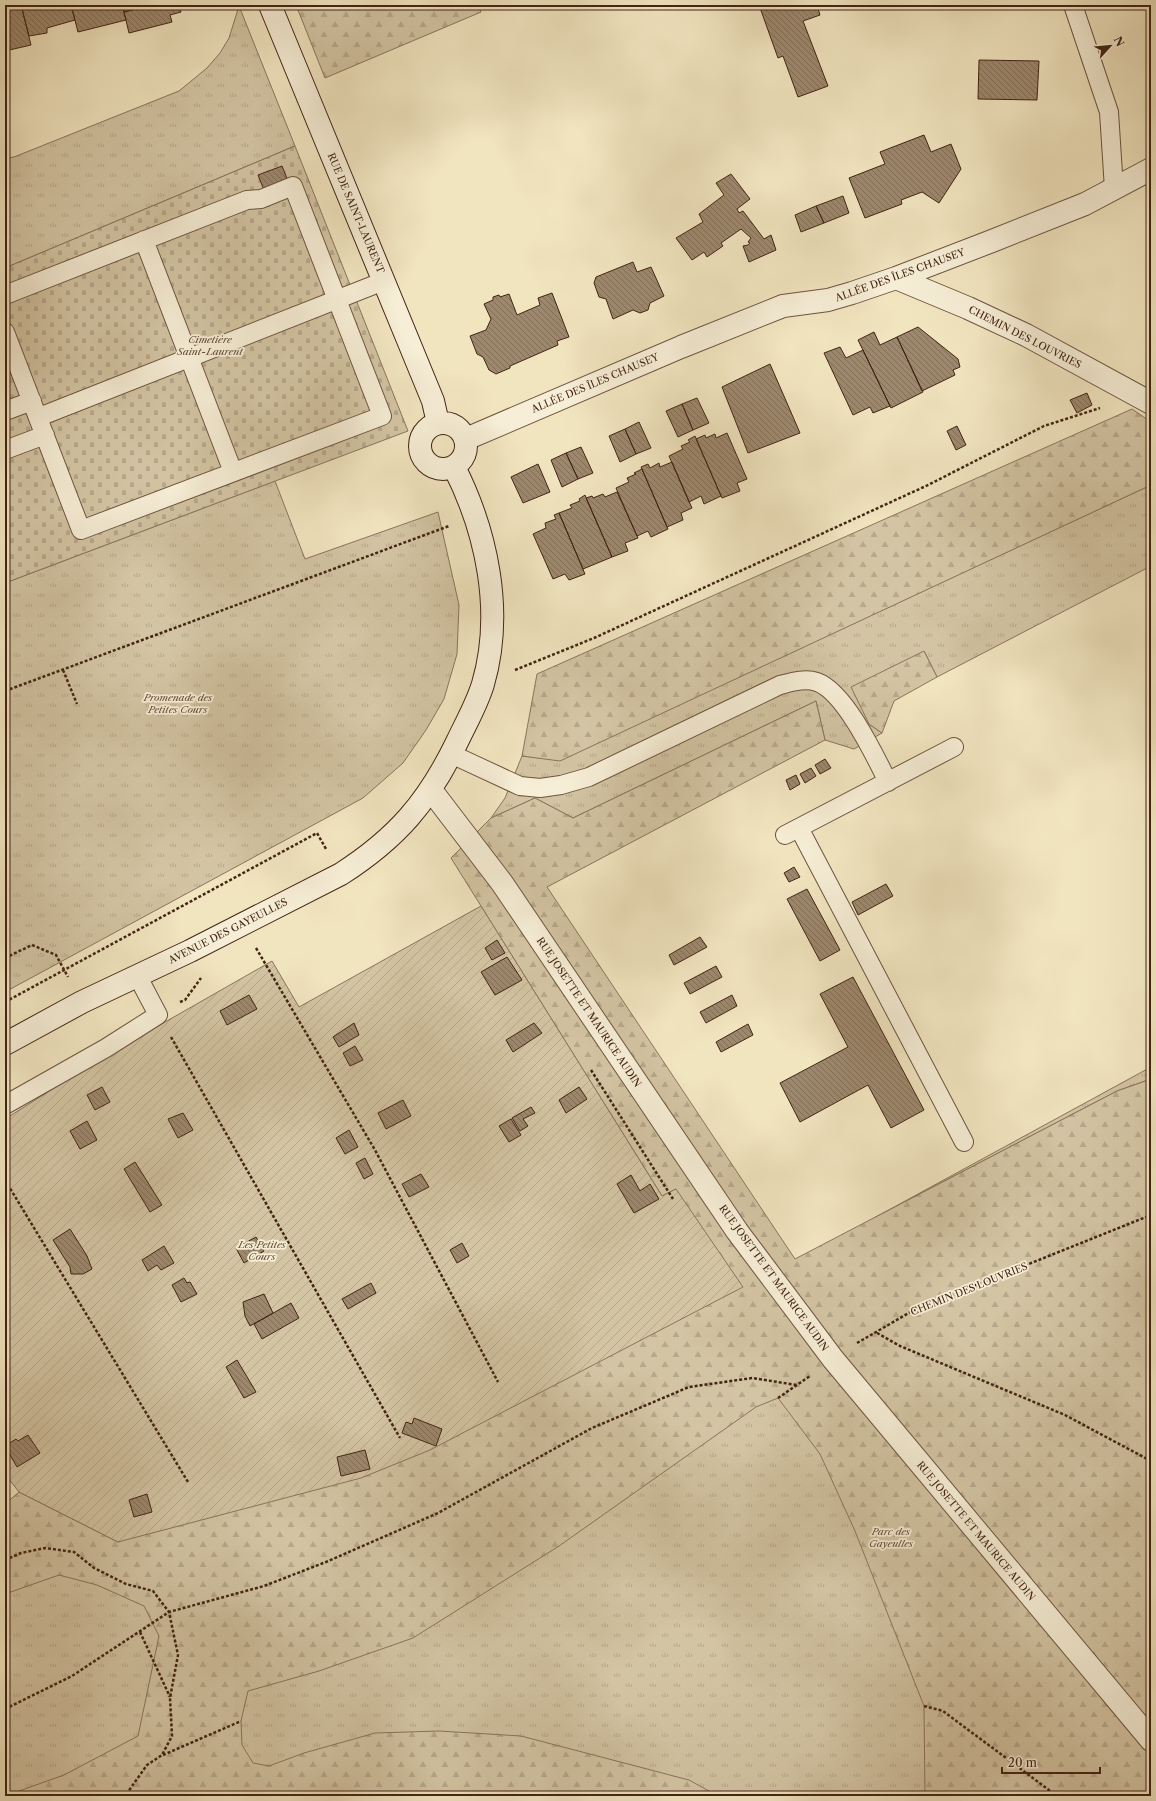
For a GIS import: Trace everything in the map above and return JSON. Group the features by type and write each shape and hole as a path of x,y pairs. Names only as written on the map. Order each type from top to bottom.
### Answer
{"street":[{"name":"RUE DE SAINT-LAURENT","path":"270,5 433,401 438,423"},
{"name":"ALLÉE DES ÎLES CHAUSEY","path":"466,439 674,350 783,306 828,300 896,278 1078,207 1151,169"},
{"name":"CHEMIN DES LOUVRIES","path":"896,278 968,308 1026,335 1151,403"},
{"path":"444,422 457,427 466,439 466,452 459,463 454,467 447,469 433,467 422,456 420,440 424,432 430,426 444,422"},
{"path":"431,790 451,754 475,705 483,683 492,627 490,576 475,516 454,467"},
{"name":"AVENUE DES GAYEULLES","path":"5,1044 82,1002 242,924 340,874 362,860 405,824 431,790"},
{"name":"RUE JOSETTE ET MAURICE AUDIN","path":"431,790 502,883 737,1231 833,1359 1151,1740"}],"lane":[{"path":"1073,5 1109,112 1114,189"},
{"path":"5,295 246,200 261,199 293,186 382,416 81,530 5,332"},
{"path":"144,240 233,472"},
{"path":"39,418 384,281"},
{"path":"5,411 32,401"},
{"path":"5,450 45,435"},
{"path":"451,754 520,786 540,788 561,785 589,777 780,685 802,680 817,682 834,693 868,741 888,782"},
{"path":"954,747 792,832 964,1142"},
{"path":"5,1105 106,1048 158,1015 137,975"}],"path":[{"path":"483,683 594,638 926,486 1044,426 1101,408 1132,392"},
{"path":"5,691 475,516"},
{"path":"63,670 77,704"},
{"path":"5,1002 317,833 340,874"},
{"path":"242,924 374,1150 498,1382"},
{"path":"158,1015 400,1438"},
{"path":"5,1180 188,1482"},
{"name":"CHEMIN DES LOUVRIES","path":"778,1398 855,1344 877,1333 914,1310 1151,1215"},
{"path":"877,1333 900,1346 1065,1415 1151,1461"},
{"path":"5,1709 72,1676 169,1612 264,1586 326,1562 438,1513 592,1428 689,1387 752,1378 798,1385"},
{"path":"5,1560 21,1553 45,1548 74,1552 94,1568 126,1584 153,1591 169,1612 178,1655 170,1698 172,1736 162,1755"},
{"path":"140,1632 170,1698"},
{"path":"924,1706 943,1711 1057,1796"},
{"path":"125,1796 147,1765 162,1755 241,1721"}],"green space":[{"path":"296,5 478,5 481,12 325,78"},
{"path":"239,6 295,146 5,268 5,158 14,157 179,91 207,68 220,53 229,38"},
{"name":"Cimetière Saint-Laurent","path":"295,146 408,431 5,583 5,268"},
{"path":"1132,409 1151,422 1151,485 560,761 522,756 537,674"},
{"name":"Promenade des Petites Cours","path":"275,481 305,559 438,512 459,605 457,654 444,699 426,730 403,763 363,798 5,992 5,583"},
{"path":"1151,485 1151,566 937,677 924,651 869,724 882,733 854,749 825,740 816,701 573,818 535,798 491,818 505,798 522,756 560,760"},
{"path":"924,651 937,677 894,701 882,733 869,724 851,687"},
{"name":"Parc des Gayeulles","path":"816,701 825,740 547,887 795,1259 1117,1091 1151,1079 1151,1796 925,1796 924,1706 855,1531 820,1454 778,1398 756,1407 559,1546 413,1638 319,1671 248,1691 241,1721 242,1745 253,1763 269,1766 304,1753 375,1733 439,1731 521,1736 689,1780 718,1796 5,1796 64,1775 138,1736 159,1636 144,1606 97,1585 59,1575 5,1594 5,1504 19,1492 118,1542 676,1189 662,1196 451,858 491,818 535,798 573,818"},
{"name":"Les Petites Cours","path":"481,906 662,1196 676,1189 743,1287 430,1450 361,1478 118,1542 19,1492 5,1474 5,1119 102,1058 272,961 299,1007"},
{"path":"1151,1067 1151,1079 1117,1091 874,1218"},
{"name":"Parc des Gayeulles","path":"766,1309 1151,1796 5,1796 5,1512"}],"building":[{"path":"5,5 21,5 31,45 5,51"},
{"path":"21,5 71,5 75,20 47,28 47,33 29,36"},
{"path":"71,5 122,5 126,20 78,32"},
{"path":"122,5 151,5 124,12"},
{"path":"151,5 179,5 181,12 170,15 172,22 129,33 124,12"},
{"path":"759,5 817,5 820,15 803,21 828,86 798,97 783,56 778,58"},
{"path":"979,60 1039,61 1037,100 978,99"},
{"path":"924,135 931,152 951,144 961,169 939,203 922,192 901,200 902,204 865,218 849,178 885,164 880,152"},
{"path":"282,166 288,181 264,190 258,175"},
{"path":"731,174 750,199 737,209 739,213 743,211 764,239 771,235 776,250 749,262 743,246 750,243 748,242 751,238 741,229 721,243 723,246 707,257 704,252 692,260 676,238 703,222 699,214 724,195 716,183"},
{"path":"843,196 849,213 824,223 816,206"},
{"path":"816,206 824,223 801,232 795,215"},
{"path":"633,262 637,272 651,267 664,296 650,303 648,310 640,313 633,310 613,319 606,299 599,297 594,283 596,277"},
{"path":"552,293 569,337 557,341 558,345 510,366 510,368 496,374 489,370 483,357 477,354 470,336 486,330 491,319 484,304 493,300 493,297 499,295 500,297 509,294 517,315 540,305 538,298"},
{"path":"918,327 958,359 960,367 953,370 955,375 922,391 897,337"},
{"path":"874,332 880,345 897,337 923,392 891,408 858,340"},
{"path":"840,347 846,358 863,350 890,406 873,413 870,407 853,415 824,353"},
{"path":"770,364 800,433 748,453 722,387"},
{"path":"1087,393 1092,405 1077,413 1070,400"},
{"path":"697,398 709,423 693,430 682,404"},
{"path":"682,404 693,430 678,437 666,411"},
{"path":"639,422 651,448 636,454 625,429"},
{"path":"957,426 966,445 956,450 947,431"},
{"path":"625,429 636,454 620,462 609,436"},
{"path":"727,433 747,479 737,483 740,491 722,498 696,439 705,435 706,438 715,434 716,438"},
{"path":"695,436 721,496 704,504 701,496 689,502 669,456 683,449 681,446 690,442 688,440"},
{"path":"581,447 593,473 578,479 566,453"},
{"path":"566,453 578,479 562,487 551,460"},
{"path":"672,462 692,508 681,513 683,520 667,527 641,467 648,464 650,468 659,463 660,467"},
{"path":"538,464 550,492 523,503 511,477"},
{"path":"642,469 668,529 651,537 648,531 637,536 616,488 629,482 627,478 636,474 634,473"},
{"path":"617,492 638,538 625,543 628,551 612,557 586,498 592,496 593,498 603,494 605,497"},
{"path":"585,495 612,557 583,569 559,513 572,508 570,505 580,501 579,499"},
{"path":"559,513 585,574 569,580 565,574 553,579 533,534 546,528 545,523 556,519 554,515"},
{"path":"825,759 831,768 820,774 815,765"},
{"path":"811,768 816,776 805,783 800,774"},
{"path":"796,775 800,784 790,790 786,780"},
{"path":"794,867 800,877 789,882 784,873"},
{"path":"886,884 893,896 858,915 852,902"},
{"path":"807,889 840,950 820,961 787,899"},
{"path":"700,937 707,947 674,965 669,955"},
{"path":"497,940 505,953 492,960 485,948"},
{"path":"507,957 522,980 495,995 481,972"},
{"path":"716,966 722,977 690,994 684,983"},
{"path":"853,977 924,1110 891,1128 868,1085 800,1122 780,1083 848,1047 820,994"},
{"path":"249,995 257,1009 227,1025 220,1011"},
{"path":"732,995 737,1006 706,1023 700,1012"},
{"path":"354,1023 359,1035 339,1047 333,1037"},
{"path":"534,1023 542,1033 513,1052 506,1040"},
{"path":"748,1024 753,1035 721,1052 716,1042"},
{"path":"355,1046 363,1060 350,1066 343,1053"},
{"path":"102,1087 110,1102 95,1110 87,1095"},
{"path":"579,1087 587,1099 566,1113 559,1100"},
{"path":"403,1100 411,1116 386,1129 378,1113"},
{"path":"531,1107 535,1113 523,1119 528,1126 520,1131 512,1118"},
{"path":"183,1113 193,1130 178,1138 168,1119"},
{"path":"511,1119 521,1135 509,1142 499,1126"},
{"path":"87,1121 97,1140 80,1149 70,1131"},
{"path":"349,1130 358,1147 345,1154 336,1138"},
{"path":"365,1158 373,1174 364,1179 356,1163"},
{"path":"135,1162 162,1205 150,1212 124,1169"},
{"path":"421,1174 429,1187 409,1197 402,1184"},
{"path":"631,1175 640,1191 650,1184 659,1199 634,1213 617,1184"},
{"path":"70,1229 87,1256 92,1269 83,1274 71,1274 70,1267 53,1240"},
{"path":"256,1237 264,1251 244,1263 236,1248"},
{"path":"462,1243 469,1256 457,1263 450,1250"},
{"path":"164,1246 174,1263 161,1270 157,1265 148,1271 142,1260"},
{"path":"184,1278 187,1283 190,1282 197,1294 181,1302 172,1285"},
{"path":"371,1283 376,1293 348,1309 342,1299"},
{"path":"264,1294 273,1313 250,1326 245,1316 243,1302"},
{"path":"291,1303 299,1318 262,1339 254,1324"},
{"path":"237,1360 256,1392 244,1398 226,1367"},
{"path":"414,1418 442,1429 436,1446 402,1433 406,1422 412,1424"},
{"path":"28,1435 40,1453 17,1467 5,1446 16,1439 18,1441"},
{"path":"365,1450 370,1469 341,1476 337,1457"},
{"path":"147,1494 152,1512 134,1517 129,1500"}]}
